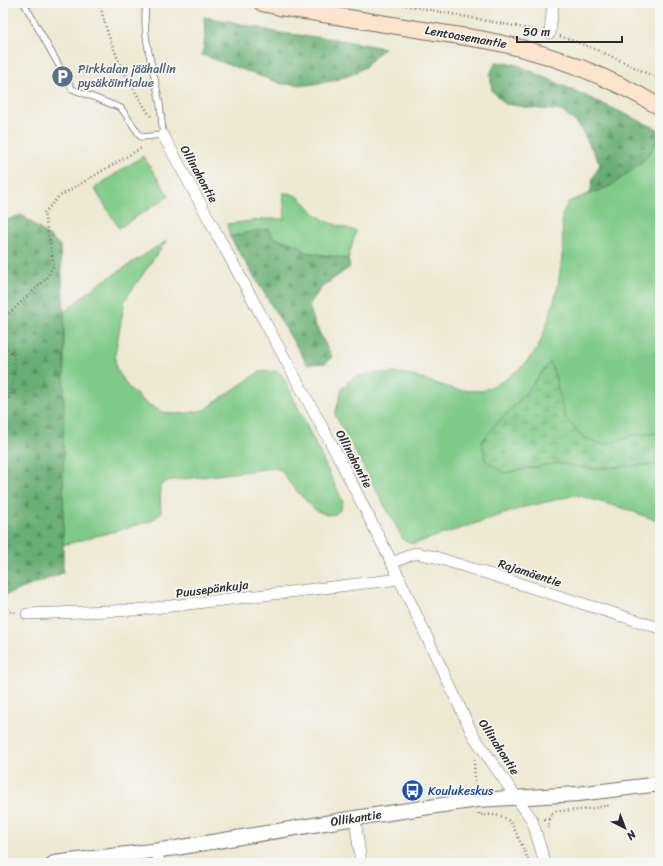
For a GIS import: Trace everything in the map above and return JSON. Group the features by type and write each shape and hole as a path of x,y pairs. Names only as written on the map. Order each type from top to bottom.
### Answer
{"main road":[{"name":"Lentoasemantie","path":"262,3 514,46 555,58 591,72 660,107"}],"street":[{"path":"550,33 553,3"},
{"name":"Ollinahontie","path":"163,135 339,458 400,579 473,735 532,820 545,863"},
{"name":"Rajamäentie","path":"392,563 415,553 436,556 660,628"},
{"name":"Puusepänkuja","path":"27,614 137,610 400,579"},
{"name":"Ollikantie","path":"54,863 158,857 355,818 469,801 578,794 660,784"},
{"path":"355,818 361,863"}],"lane":[{"path":"24,3 72,89 121,108 141,137 163,135 161,112 146,39 146,3"}],"path":[{"path":"100,3 103,21 115,54 138,98 163,135"},
{"path":"3,319 46,279 54,264 44,213 58,197 143,147"},
{"path":"3,342 14,356 14,372 3,420"},
{"path":"532,820 549,819 551,814 556,811 582,810 612,805"},
{"path":"479,815 497,815 506,818 512,824 530,863"}],"green space":[{"path":"204,17 229,21 280,33 335,39 384,48 365,67 351,75 332,81 308,85 282,84 202,55 205,39"},
{"path":"496,62 516,64 660,130 659,138 649,154 625,176 610,186 590,194 593,178 600,164 578,124 561,111 505,104 492,91 490,74"},
{"path":"660,138 660,433 634,435 604,445 584,438 565,418 555,376 549,363 524,395 495,425 504,473 556,463 594,469 640,465 660,465 660,522 626,509 576,495 525,507 413,544 404,541 335,415 342,388 352,378 372,373 403,373 457,390 482,391 503,381 523,366 538,348 550,315 558,286 563,249 562,216 568,202 609,186 642,162"},
{"path":"143,156 169,196 119,228 94,188"},
{"path":"283,193 295,195 313,212 327,221 356,231 348,259 305,252 300,246 272,237 270,229 230,237 227,224 266,219 285,219"},
{"path":"22,215 60,245 64,312 63,573 3,596 3,221"},
{"path":"270,229 272,237 300,246 305,252 348,259 350,267 322,287 309,305 315,324 332,357 326,363 307,364 230,237"},
{"path":"166,241 125,300 115,354 116,368 128,387 146,403 162,412 176,414 204,410 259,372 278,371 284,378 343,502 341,509 336,514 327,515 315,510 290,484 281,470 274,468 167,481 160,486 161,513 152,521 63,545 64,312 96,286"},
{"path":"550,362 555,376 565,418 584,438 604,445 634,435 660,433 660,465 640,465 594,469 556,463 504,473 485,460 482,442 495,425 509,412 531,387"}],"place":[{"name":"Pirkkalan jäähallin pysäköintialue","path":"62,76"},
{"name":"Koulukeskus","path":"413,791"}]}
